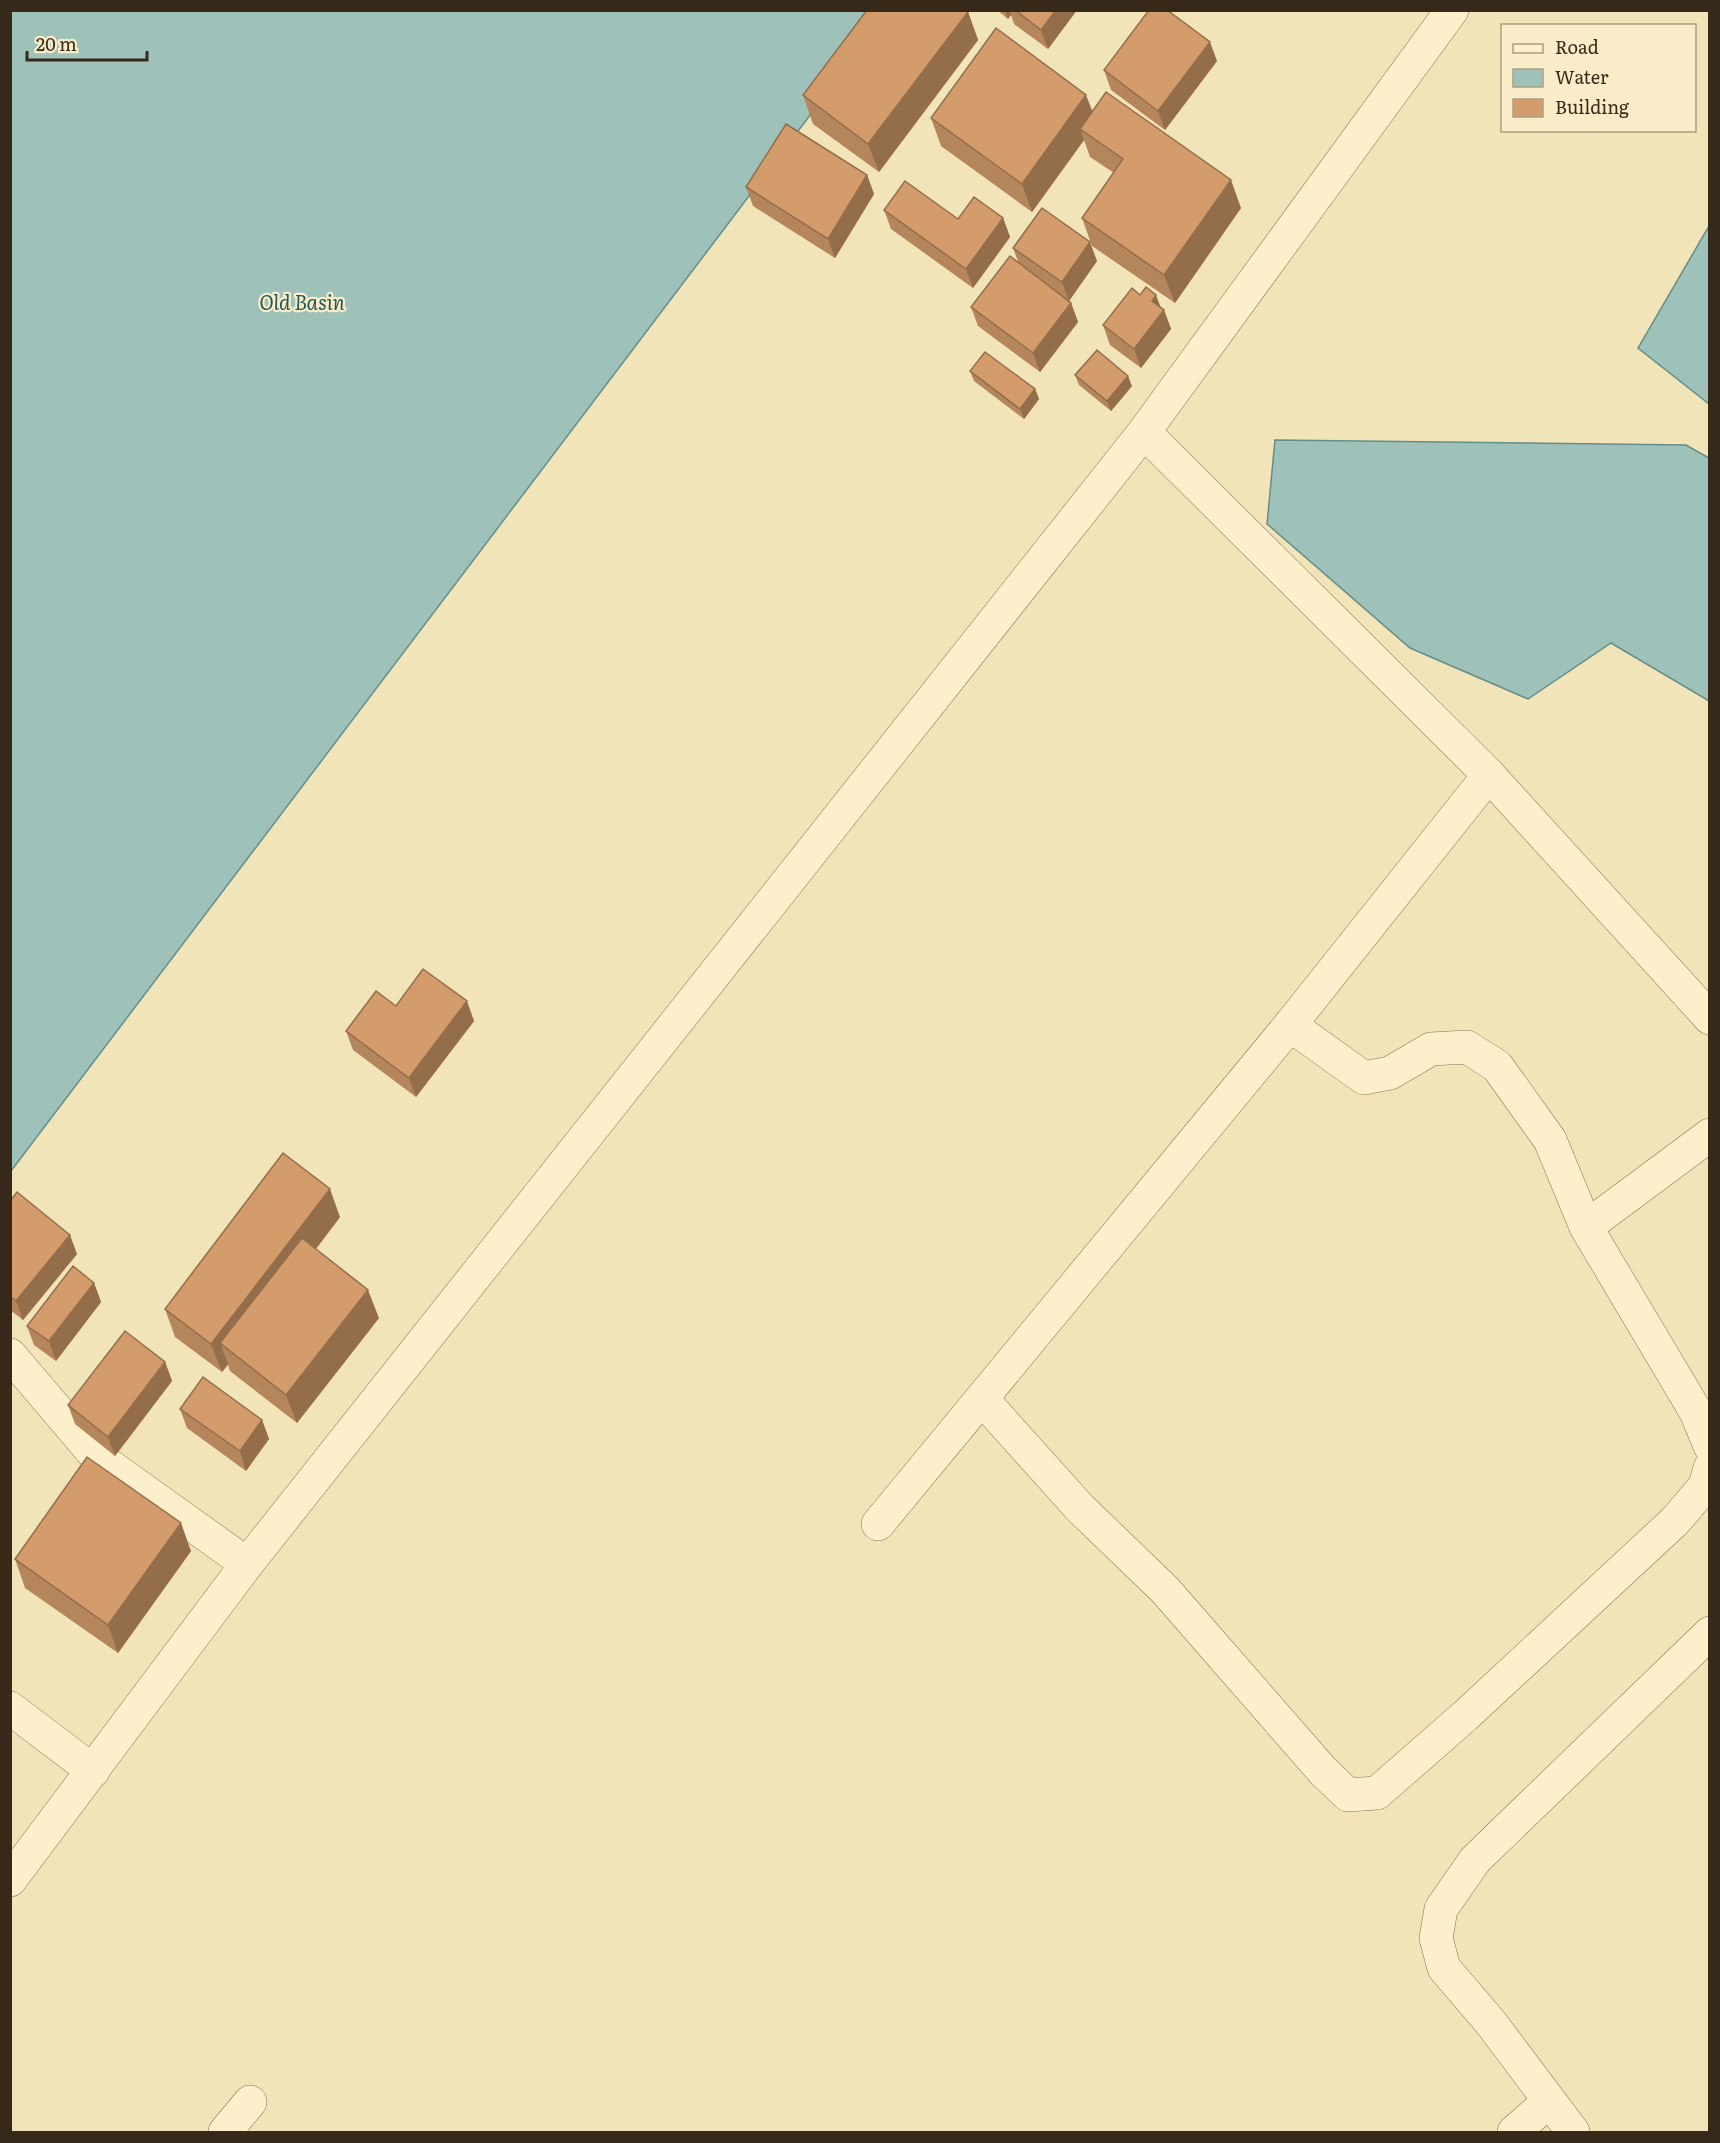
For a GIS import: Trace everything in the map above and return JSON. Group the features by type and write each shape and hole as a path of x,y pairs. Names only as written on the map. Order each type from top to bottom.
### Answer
{"street":[{"path":"10,1880 247,1564 1144,432 1452,10"},
{"path":"1144,432 1489,776 1710,1018"},
{"path":"878,1524 1290,1025 1489,776"},
{"path":"1290,1025 1364,1078 1390,1073 1431,1049 1467,1047 1497,1066 1550,1140 1586,1227 1696,1412 1710,1446"},
{"path":"1586,1227 1710,1135"},
{"path":"10,1355 96,1456 247,1564"},
{"path":"981,1399 1080,1508 1165,1590 1323,1771 1348,1795 1377,1793 1465,1716 1675,1521 1705,1486 1710,1468"},
{"path":"1573,2133 1491,2023 1444,1968 1436,1938 1441,1909 1475,1860 1710,1633"},
{"path":"10,1708 93,1771"},
{"path":"225,2133 250,2102"},
{"path":"1514,2133 1548,2102"}],"water":[{"name":"Old Basin","path":"11,11 889,11 11,1171"},
{"path":"1709,226 1709,404 1638,348"},
{"path":"1275,440 1686,445 1709,458 1709,701 1611,643 1528,699 1410,648 1267,524"}],"building":[{"path":"867,10 967,10 968,12 868,144 803,95"},
{"path":"1015,10 1056,10 1041,30"},
{"path":"1149,10 1167,10 1210,42 1158,111 1104,70"},
{"path":"996,28 1086,95 1022,184 931,118"},
{"path":"1106,92 1231,180 1164,275 1082,218 1123,159 1080,129"},
{"path":"786,124 867,175 828,239 746,187"},
{"path":"905,181 958,219 974,197 1003,218 966,269 884,210"},
{"path":"1042,208 1090,242 1062,282 1013,248"},
{"path":"1010,256 1071,303 1033,353 971,307"},
{"path":"1146,287 1156,295 1152,301 1164,310 1134,349 1103,325 1132,288 1140,295"},
{"path":"1097,350 1128,376 1107,401 1075,375"},
{"path":"985,352 1035,389 1020,409 970,371"},
{"path":"423,969 467,1001 409,1078 346,1031 376,991 396,1006"},
{"path":"283,1153 330,1189 211,1344 165,1309"},
{"path":"17,1192 70,1235 16,1301 10,1296 10,1201"},
{"path":"302,1238 368,1290 286,1395 220,1343"},
{"path":"73,1266 94,1283 49,1341 27,1326"},
{"path":"125,1331 165,1362 108,1437 68,1405"},
{"path":"203,1377 262,1420 240,1451 180,1409"},
{"path":"87,1457 181,1523 108,1625 15,1559"}]}
